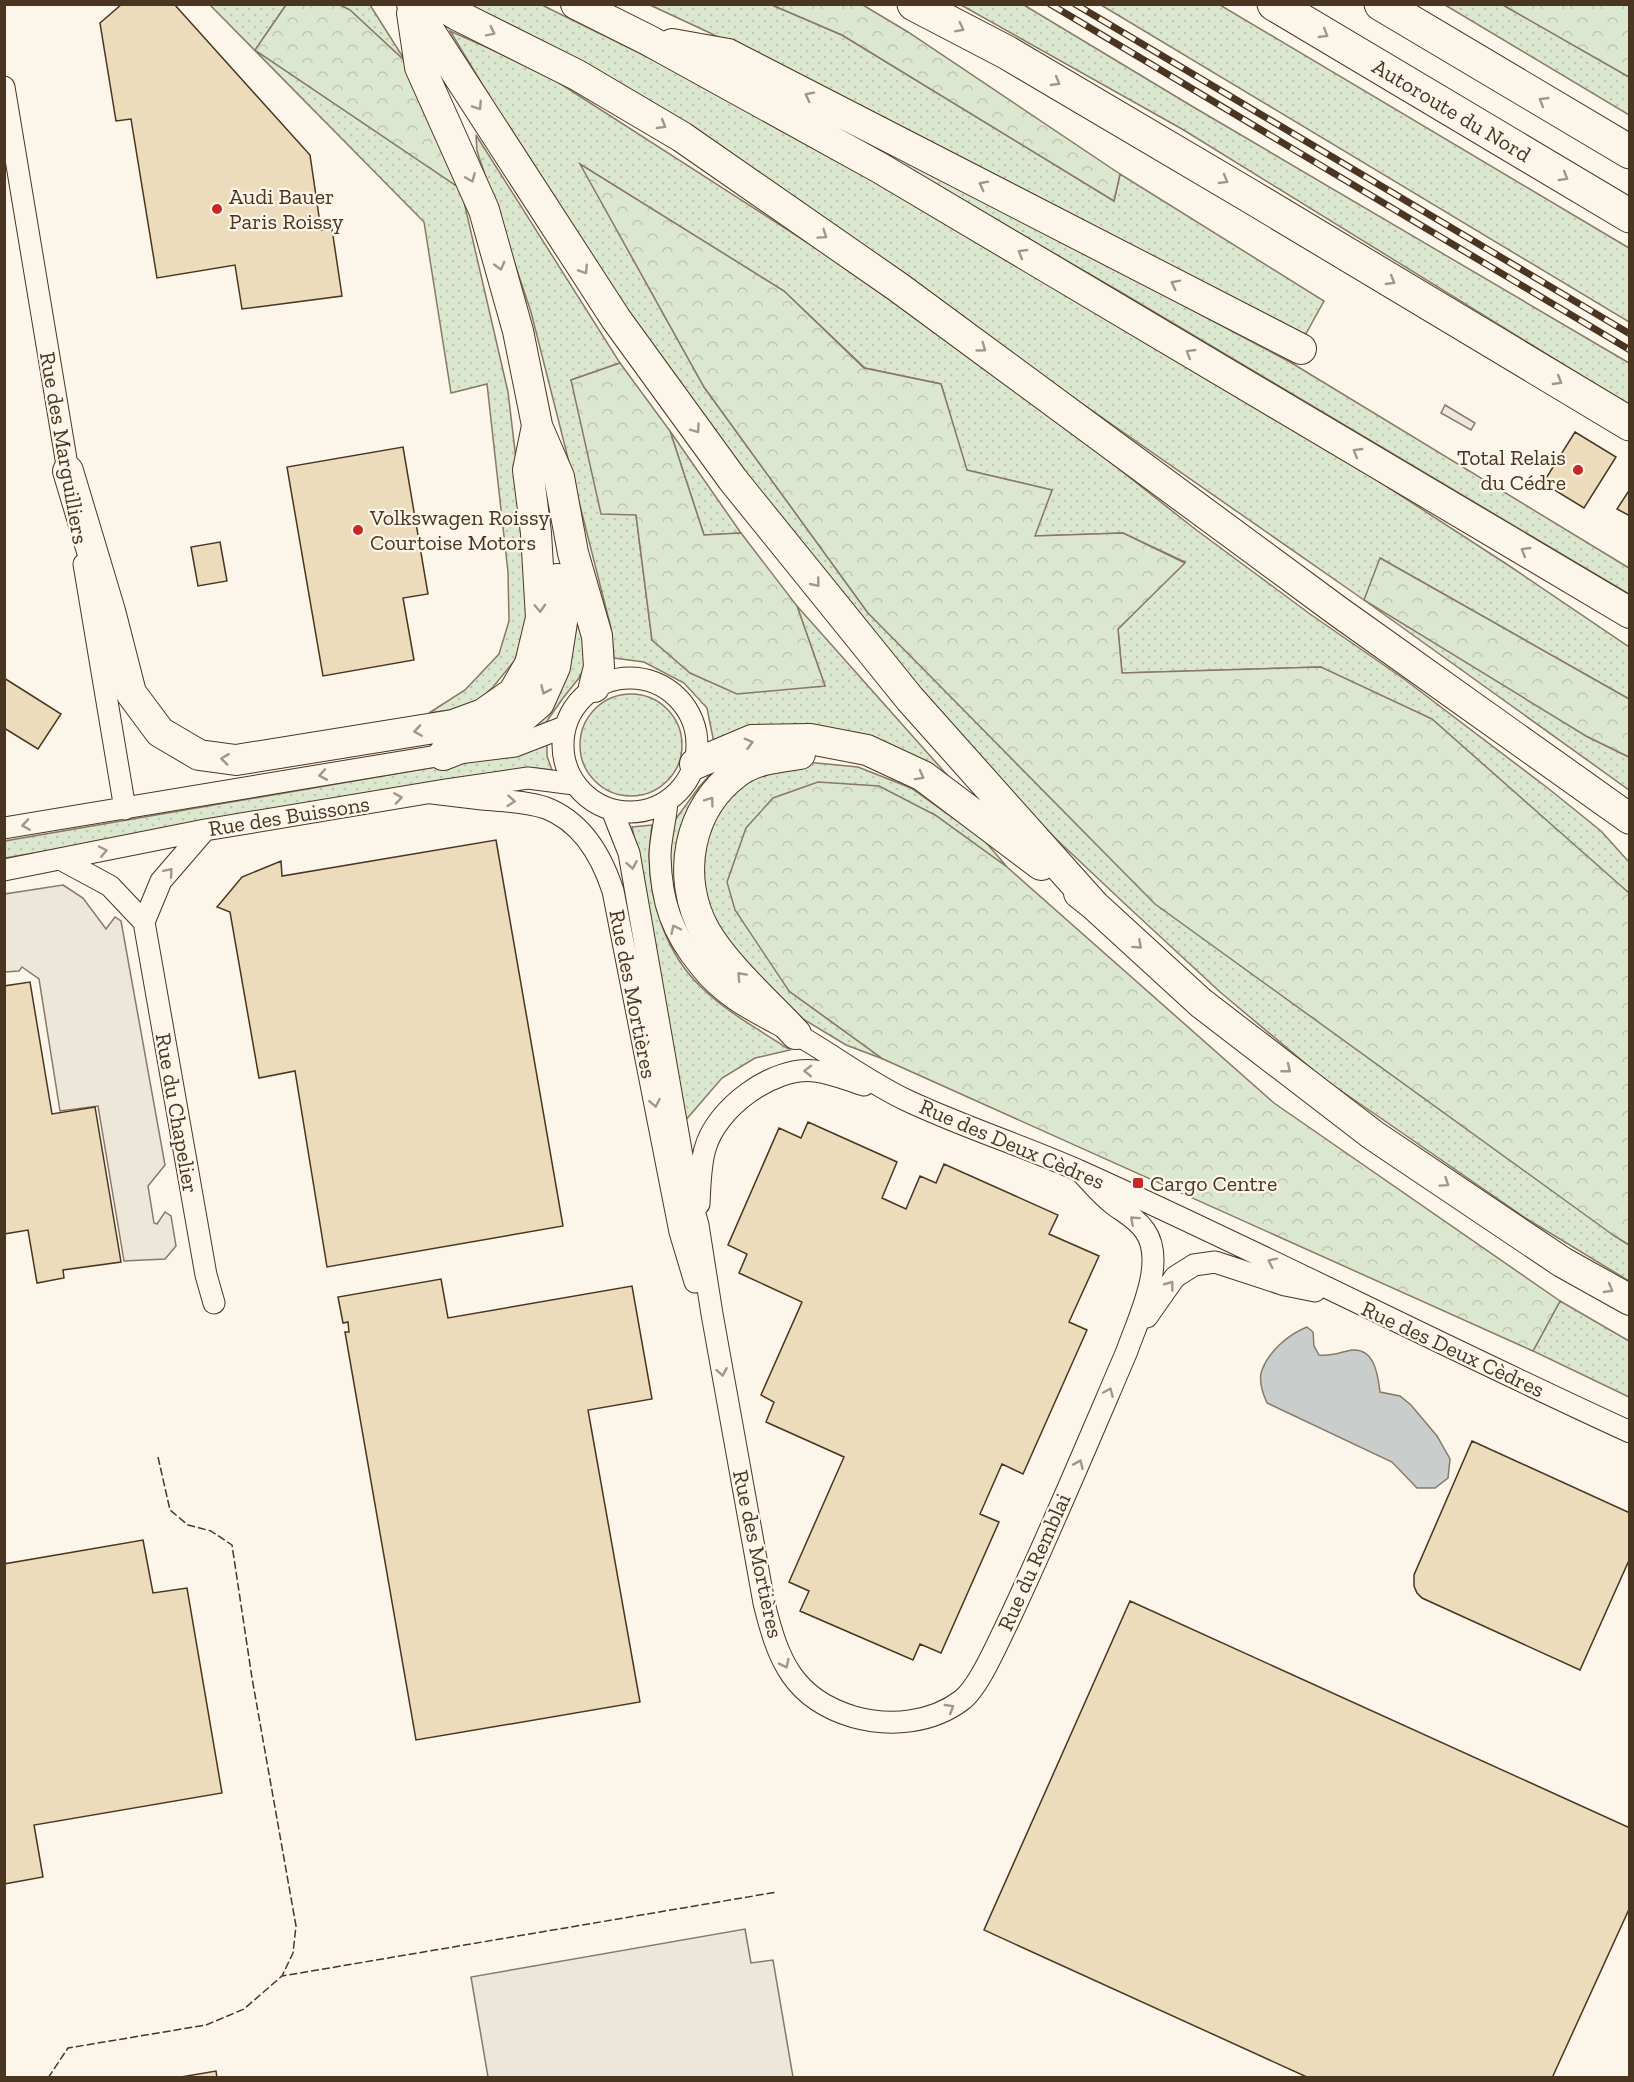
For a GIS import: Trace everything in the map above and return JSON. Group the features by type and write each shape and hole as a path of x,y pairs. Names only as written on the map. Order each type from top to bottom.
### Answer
{"highway":[{"path":"914,4 1005,52 1118,118 1629,424"},
{"name":"Autoroute du Nord","path":"1274,4 1629,216"},
{"path":"1380,4 1629,152"}],"main road":[{"path":"411,4 420,67 484,210 518,331 546,478 562,621 555,667 539,703 509,729 443,755"},
{"path":"411,4 615,319 733,480 910,699 1094,905"},
{"path":"439,4 577,75 682,137 898,287 1625,820"},
{"path":"576,4 648,40 880,168 1629,614"},
{"path":"648,40 728,54 1302,349"},
{"path":"68,471 110,611 131,693 160,732 198,755 236,760 453,725 483,714 513,693 530,664 541,618 536,533 528,470 537,426"},
{"path":"537,426 559,477 573,553 597,636 599,667 594,687"},
{"path":"1558,571 1629,635"},
{"path":"695,764 752,740 810,739 867,750 923,776 1094,905 1202,1003 1372,1135 1562,1262 1629,1300"},
{"path":"796,1034 718,951 704,930 690,884 689,853 694,831 701,813 712,797 740,770 765,760 808,752 867,750"}],"street":[{"name":"Rue des Marguilliers","path":"4,87 125,809"},
{"path":"633,677 653,681 670,691 685,706 694,724 697,744 695,764 684,785 667,801 650,810 631,813 612,810 597,805 574,784 566,766 562,746 564,727 571,711 594,687 613,679 633,677"},
{"name":"Rue des Buissons","path":"4,828 443,755 515,746 564,727"},
{"name":"Rue des Buissons","path":"4,870 206,830 528,778 574,784"},
{"name":"Rue des Mortières","path":"432,793 525,802 548,809 580,832 596,849 613,891 680,1232 696,1283 712,1314"},
{"name":"Rue des Deux Cèdres","path":"667,801 660,853 663,883 673,927 683,946 703,971 745,1007 796,1034 904,1099 1080,1171 1629,1432"},
{"name":"Rue des Mortières","path":"612,810 630,853 688,1190 698,1226 764,1604 773,1638 792,1678 813,1698 835,1711 862,1719 894,1724"},
{"path":"62,860 110,886 144,922 161,881 206,830"},
{"name":"Rue du Chapelier","path":"144,922 206,1275 214,1302"},
{"path":"698,1226 700,1176 705,1147 726,1113 751,1090 774,1077 797,1071 814,1071 831,1074 904,1099"},
{"name":"Rue du Remblai","path":"894,1724 937,1715 964,1699 988,1664 1019,1599 1127,1351 1154,1266 1153,1245 1134,1218 1112,1203 1080,1171"},
{"name":"Rue du Remblai","path":"1127,1351 1175,1277 1194,1265 1215,1262 1285,1285 1343,1297"}],"green space":[{"path":"210,5 286,5 255,50 461,189 508,392 526,543 527,620 515,660 493,687 471,707 429,713 465,690 499,654 509,621 508,572 487,384 451,393 424,222"},
{"path":"286,5 340,5 350,10 406,62 461,189 255,50"},
{"path":"340,5 370,5 406,62 350,10"},
{"path":"466,5 542,5 688,77 851,166 1315,440 1508,565 1629,647 1629,699 1380,558 1586,736 1629,757 1629,790 1364,600 886,267"},
{"path":"650,5 772,5 842,35 1114,201 1120,174 1324,301 1303,339 708,32"},
{"path":"772,5 863,5 908,32 1120,174 1114,201 842,35"},
{"path":"961,5 1024,5 1629,363 1629,405 1182,129"},
{"path":"1101,5 1220,5 1629,248 1629,322"},
{"path":"1445,5 1503,5 1629,77 1629,115"},
{"path":"1503,5 1629,5 1629,77"},
{"path":"450,31 542,72 836,261 1019,390 1195,529 1310,614 1404,679 1601,831 1629,862 1629,893 1321,667 1122,673 1118,629 1185,562 1123,533 1034,536 1052,490 966,470 941,384 865,368 784,291 581,165 704,387 868,613 1613,1235 1629,1245 1629,1281 1527,1219 1324,1079 1220,992 1124,903 1054,837 956,735 717,442 550,196"},
{"path":"733,67 1290,362 1629,568 1629,594 1124,294"},
{"path":"476,135 620,363 571,380 636,515 652,640 825,686 797,606 948,776 859,733 795,724 742,733 714,743 707,708 684,683 644,662 614,658 611,628 531,312 477,151"},
{"path":"580,164 784,291 864,368 941,384 967,470 1052,490 1035,536 1123,533 1185,563 1118,629 1122,673 1321,667 1432,719 1629,893 1629,1245 1155,904 868,613 704,387"},
{"path":"620,363 670,431 704,535 741,533 797,606 825,686 737,694 690,673 652,640 636,515 601,514 571,380"},
{"path":"670,431 741,533 704,535"},
{"path":"1380,558 1629,699 1629,757 1586,736 1364,600"},
{"path":"566,582 590,656 579,678 545,724 529,732"},
{"path":"631,694 651,697 660,702 674,716 679,725 682,745 679,765 674,774 660,788 651,793 631,796 611,793 602,788 588,774 583,765 580,745 583,725 588,716 602,702 611,697"},
{"path":"547,742 547,756 552,770 535,768 5,858 5,841 528,751"},
{"path":"733,756 697,800 706,952 683,929 672,893 669,846 675,820 715,769"},
{"path":"806,762 858,767 911,788 984,840 1007,867 935,815 789,991 883,1059 846,1045 803,1019 711,929 701,880 711,816 734,789 763,771"},
{"path":"818,782 879,786 935,815 1007,867 1274,1103 1560,1301 1533,1351 883,1059 789,991 735,910 727,882 746,828 773,798"},
{"path":"652,825 649,857 653,892 662,927 678,959 700,986 721,1004 790,1050 755,1058 722,1078 684,1122 632,827"},
{"path":"1560,1301 1629,1341 1629,1397 1533,1351"}],"shaded area":[{"path":"1445,405 1475,423 1471,430 1441,413"},
{"path":"63,885 83,898 106,929 115,917 121,921 165,1165 148,1186 154,1223 157,1224 165,1212 171,1216 176,1246 165,1259 124,1261 98,1106 60,1111 39,979 22,967 19,971 5,972 5,894"},
{"path":"1307,1327 1313,1332 1314,1346 1319,1355 1332,1355 1352,1350 1366,1353 1374,1364 1380,1392 1400,1396 1411,1405 1437,1436 1450,1459 1448,1478 1435,1488 1417,1488 1392,1462 1267,1403 1261,1378 1265,1363 1280,1344"},
{"path":"745,1929 751,1963 773,1960 793,2077 488,2077 471,1977"}],"building":[{"path":"122,4 174,4 310,155 321,230 332,229 342,296 242,309 235,265 157,278 131,119 116,121 100,23"},
{"path":"1575,432 1616,457 1584,508 1543,483"},
{"name":"Volkswagen Roissy Courtoise Motors","path":"403,447 428,594 403,598 414,660 323,676 287,467"},
{"path":"1630,489 1630,516 1617,509"},
{"path":"220,542 227,581 198,586 191,547"},
{"path":"4,678 61,714 38,749 4,728"},
{"path":"496,840 563,1226 327,1267 295,1071 259,1078 230,912 217,907 242,877 281,861 282,876"},
{"path":"30,982 52,1114 95,1107 121,1262 63,1270 64,1278 37,1283 28,1230 4,1234 4,986"},
{"path":"808,1122 897,1162 882,1198 906,1209 920,1176 936,1183 944,1164 1058,1215 1049,1234 1099,1256 1069,1322 1087,1330 1023,1474 1002,1464 980,1514 999,1522 941,1653 920,1644 913,1660 800,1611 809,1591 789,1582 844,1457 766,1422 774,1402 761,1395 802,1302 739,1273 747,1254 728,1245 779,1128 801,1138"},
{"path":"441,1279 448,1318 632,1286 652,1399 588,1410 640,1702 416,1740 345,1332 349,1332 348,1322 343,1323 338,1297"},
{"path":"1472,1441 1630,1513 1630,1558 1580,1670 1422,1598 1417,1593 1414,1586 1414,1575"},
{"path":"143,1540 153,1593 187,1588 222,1793 34,1825 43,1877 4,1884 4,1564"},
{"path":"1130,1601 1630,1828 1630,1907 1552,2078 1309,2078 984,1930"},
{"path":"216,2071 217,2078 175,2078"}],"railway":[{"path":"1050,4 1630,350"},
{"path":"1075,4 1630,334"}],"fence":[{"path":"158,1457 170,1510 188,1525 211,1531 232,1545 252,1678 296,1926 293,1953 282,1976"},
{"path":"48,2078 68,2048 206,2025 244,2009 282,1976 777,1892"}],"place":[{"name":"Audi Bauer Paris Roissy","path":"217,209"},
{"name":"Total Relais du Cédre","path":"1578,470"},
{"name":"Volkswagen Roissy Courtoise Motors","path":"358,530"},
{"name":"Cargo Centre","path":"1138,1183"}]}
